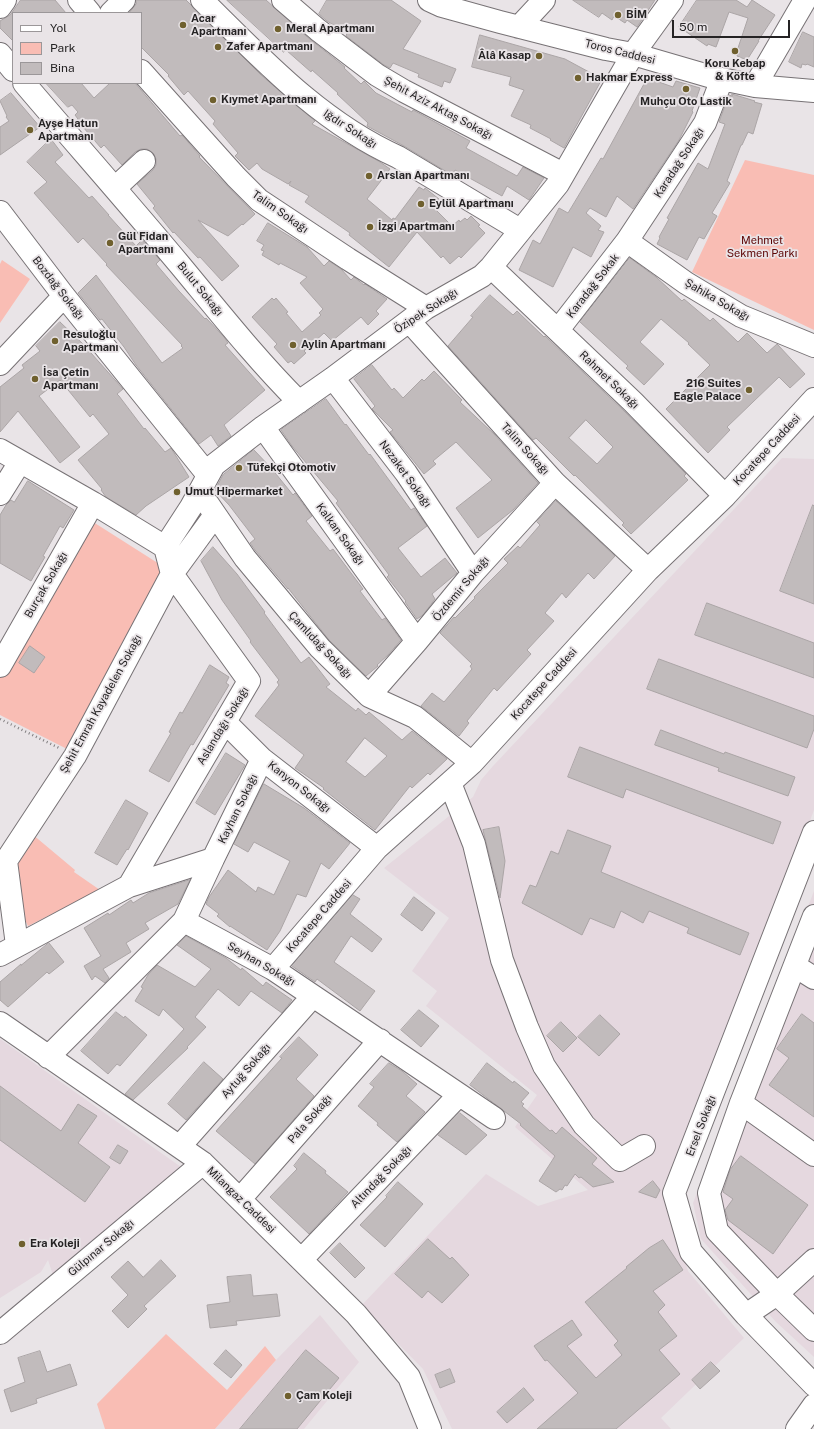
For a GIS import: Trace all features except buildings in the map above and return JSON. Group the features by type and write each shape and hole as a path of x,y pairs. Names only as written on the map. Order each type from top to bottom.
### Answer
{"street":[{"path":"0,7 5,0"},
{"path":"79,0 89,12"},
{"path":"113,12 124,0"},
{"name":"Iğdır Sokağı","path":"202,0 282,79 322,112 357,136 398,157 520,230"},
{"name":"Şehit Aziz Aktaş Sokağı","path":"283,0 318,30 377,75 404,91 563,174"},
{"name":"Toros Caddesi","path":"429,0 442,6 519,27 632,54 722,79 755,86 814,91"},
{"path":"519,27 544,0"},
{"name":"Özipek Sokağı","path":"165,547 214,465 263,427 333,378 426,308 482,276 491,267 558,184 632,54 672,0"},
{"path":"755,86 805,0"},
{"path":"0,54 12,69"},
{"name":"Talim Sokağı","path":"142,71 236,177 259,200 354,263 426,308"},
{"name":"Karadağ Sokağı","path":"628,241 706,123 722,79"},
{"name":"Bulut Sokağı","path":"25,84 115,188 225,320 278,381 299,402"},
{"path":"115,188 144,161"},
{"name":"Bozdağ Sokağı","path":"0,212 203,484"},
{"name":"Karadağ Sokak","path":"558,330 628,241"},
{"name":"Şahika Sokağı","path":"628,241 686,283 741,316 814,346"},
{"name":"Rahmet Sokağı","path":"491,267 638,407 725,496"},
{"path":"0,364 64,296"},
{"name":"Talim Sokağı","path":"409,321 555,483 648,570"},
{"name":"Nezaket Sokağı","path":"333,378 406,473 473,573"},
{"name":"Kocatepe Caddesi","path":"273,969 377,848 472,763 648,570 725,496 813,404"},
{"name":"Kalkan Sokağı","path":"263,427 417,641"},
{"path":"0,450 93,503 165,547"},
{"path":"0,494 20,462"},
{"name":"Özdemir Sokağı","path":"369,696 473,573 555,483"},
{"name":"Çamlıdağ Sokağı","path":"203,484 215,515 245,558 320,648 369,696 415,717 472,763"},
{"name":"Burçak Sokağı","path":"0,666 93,503"},
{"name":"Şehit Emrah Kayadelen Sokağı","path":"8,950 6,861 75,756 172,574 215,515"},
{"name":"Aslandağı Sokağı","path":"129,886 249,681 172,574 165,547"},
{"name":"Kanyon Sokağı","path":"224,722 262,759 377,848"},
{"name":"Kayhan Sokağı","path":"184,921 262,759"},
{"path":"450,783 474,844 502,960 527,1027 544,1066 584,1125 620,1160 644,1146"},
{"name":"Ersel Sokağı","path":"814,832 674,1193 691,1252 746,1316 814,1385"},
{"path":"8,950 129,886 213,859"},
{"path":"814,916 741,1103 709,1193 717,1231 777,1294 814,1330"},
{"path":"48,1057 184,921"},
{"name":"Seyhan Sokağı","path":"184,921 273,969 494,1118"},
{"path":"795,966 814,978"},
{"name":"Aytuğ Sokağı","path":"180,1146 313,996"},
{"name":"Milangaz Caddesi","path":"0,1023 136,1118 180,1146 202,1163 302,1259 356,1314 409,1377 430,1429"},
{"name":"Pala Sokağı","path":"240,1199 380,1040"},
{"name":"Altındağ Sokağı","path":"302,1259 459,1095"},
{"path":"741,1103 814,1155"},
{"name":"Gülpınar Sokağı","path":"0,1333 202,1163"},
{"path":"746,1316 777,1294 814,1260"},
{"path":"797,1429 814,1404"}],"path":[{"path":"0,719 75,756"}],"shaded area":[{"path":"782,458 814,459 814,810 710,1085 663,1187 688,1271 744,1338 661,1418 671,1429 452,1429 423,1369 361,1306 486,1174 538,1206 588,1190 515,1127 537,1095 426,1006 437,991 412,971 449,918 384,868 473,797 481,780 493,766"},
{"path":"814,891 814,1357 776,1322 701,1239 693,1203"},
{"path":"0,1039 181,1167 54,1278 48,1260 41,1272 0,1298"},
{"name":"Çam Koleji","path":"320,1315 359,1362 304,1429 215,1429 276,1360"}],"green space":[{"name":"Mehmet Sekmen Parkı","path":"745,160 814,175 814,330 692,272"},
{"path":"2,260 30,279 0,323 0,264"},
{"path":"90,520 164,567 71,751 0,715 0,677"},
{"path":"32,834 75,870 74,872 100,890 28,926 14,898 13,875 19,856"},
{"path":"166,1334 227,1390 265,1346 276,1360 215,1429 105,1429 97,1404"}],"place":[{"name":"BİM","path":"618,15"},
{"name":"Acar Apartmanı","path":"183,25"},
{"name":"Meral Apartmanı","path":"278,29"},
{"name":"Zafer Apartmanı","path":"218,47"},
{"name":"Koru Kebap & Köfte","path":"735,51"},
{"name":"Âlâ Kasap","path":"539,56"},
{"name":"Hakmar Express","path":"578,78"},
{"name":"Muhçu Oto Lastik","path":"686,89"},
{"name":"Kıymet Apartmanı","path":"213,100"},
{"name":"Ayşe Hatun Apartmanı","path":"30,130"},
{"name":"Arslan Apartmanı","path":"369,176"},
{"name":"Eylül Apartmanı","path":"421,204"},
{"name":"İzgi Apartmanı","path":"370,227"},
{"name":"Gül Fidan Apartmanı","path":"110,243"},
{"name":"Resuloğlu Apartmanı","path":"55,341"},
{"name":"Aylin Apartmanı","path":"293,345"},
{"name":"İsa Çetin Apartmanı","path":"35,379"},
{"name":"216 Suites Eagle Palace","path":"749,390"},
{"name":"Tüfekçi Otomotiv","path":"239,468"},
{"name":"Umut Hipermarket","path":"177,492"},
{"name":"Era Koleji","path":"22,1244"},
{"name":"Çam Koleji","path":"288,1396"}]}
